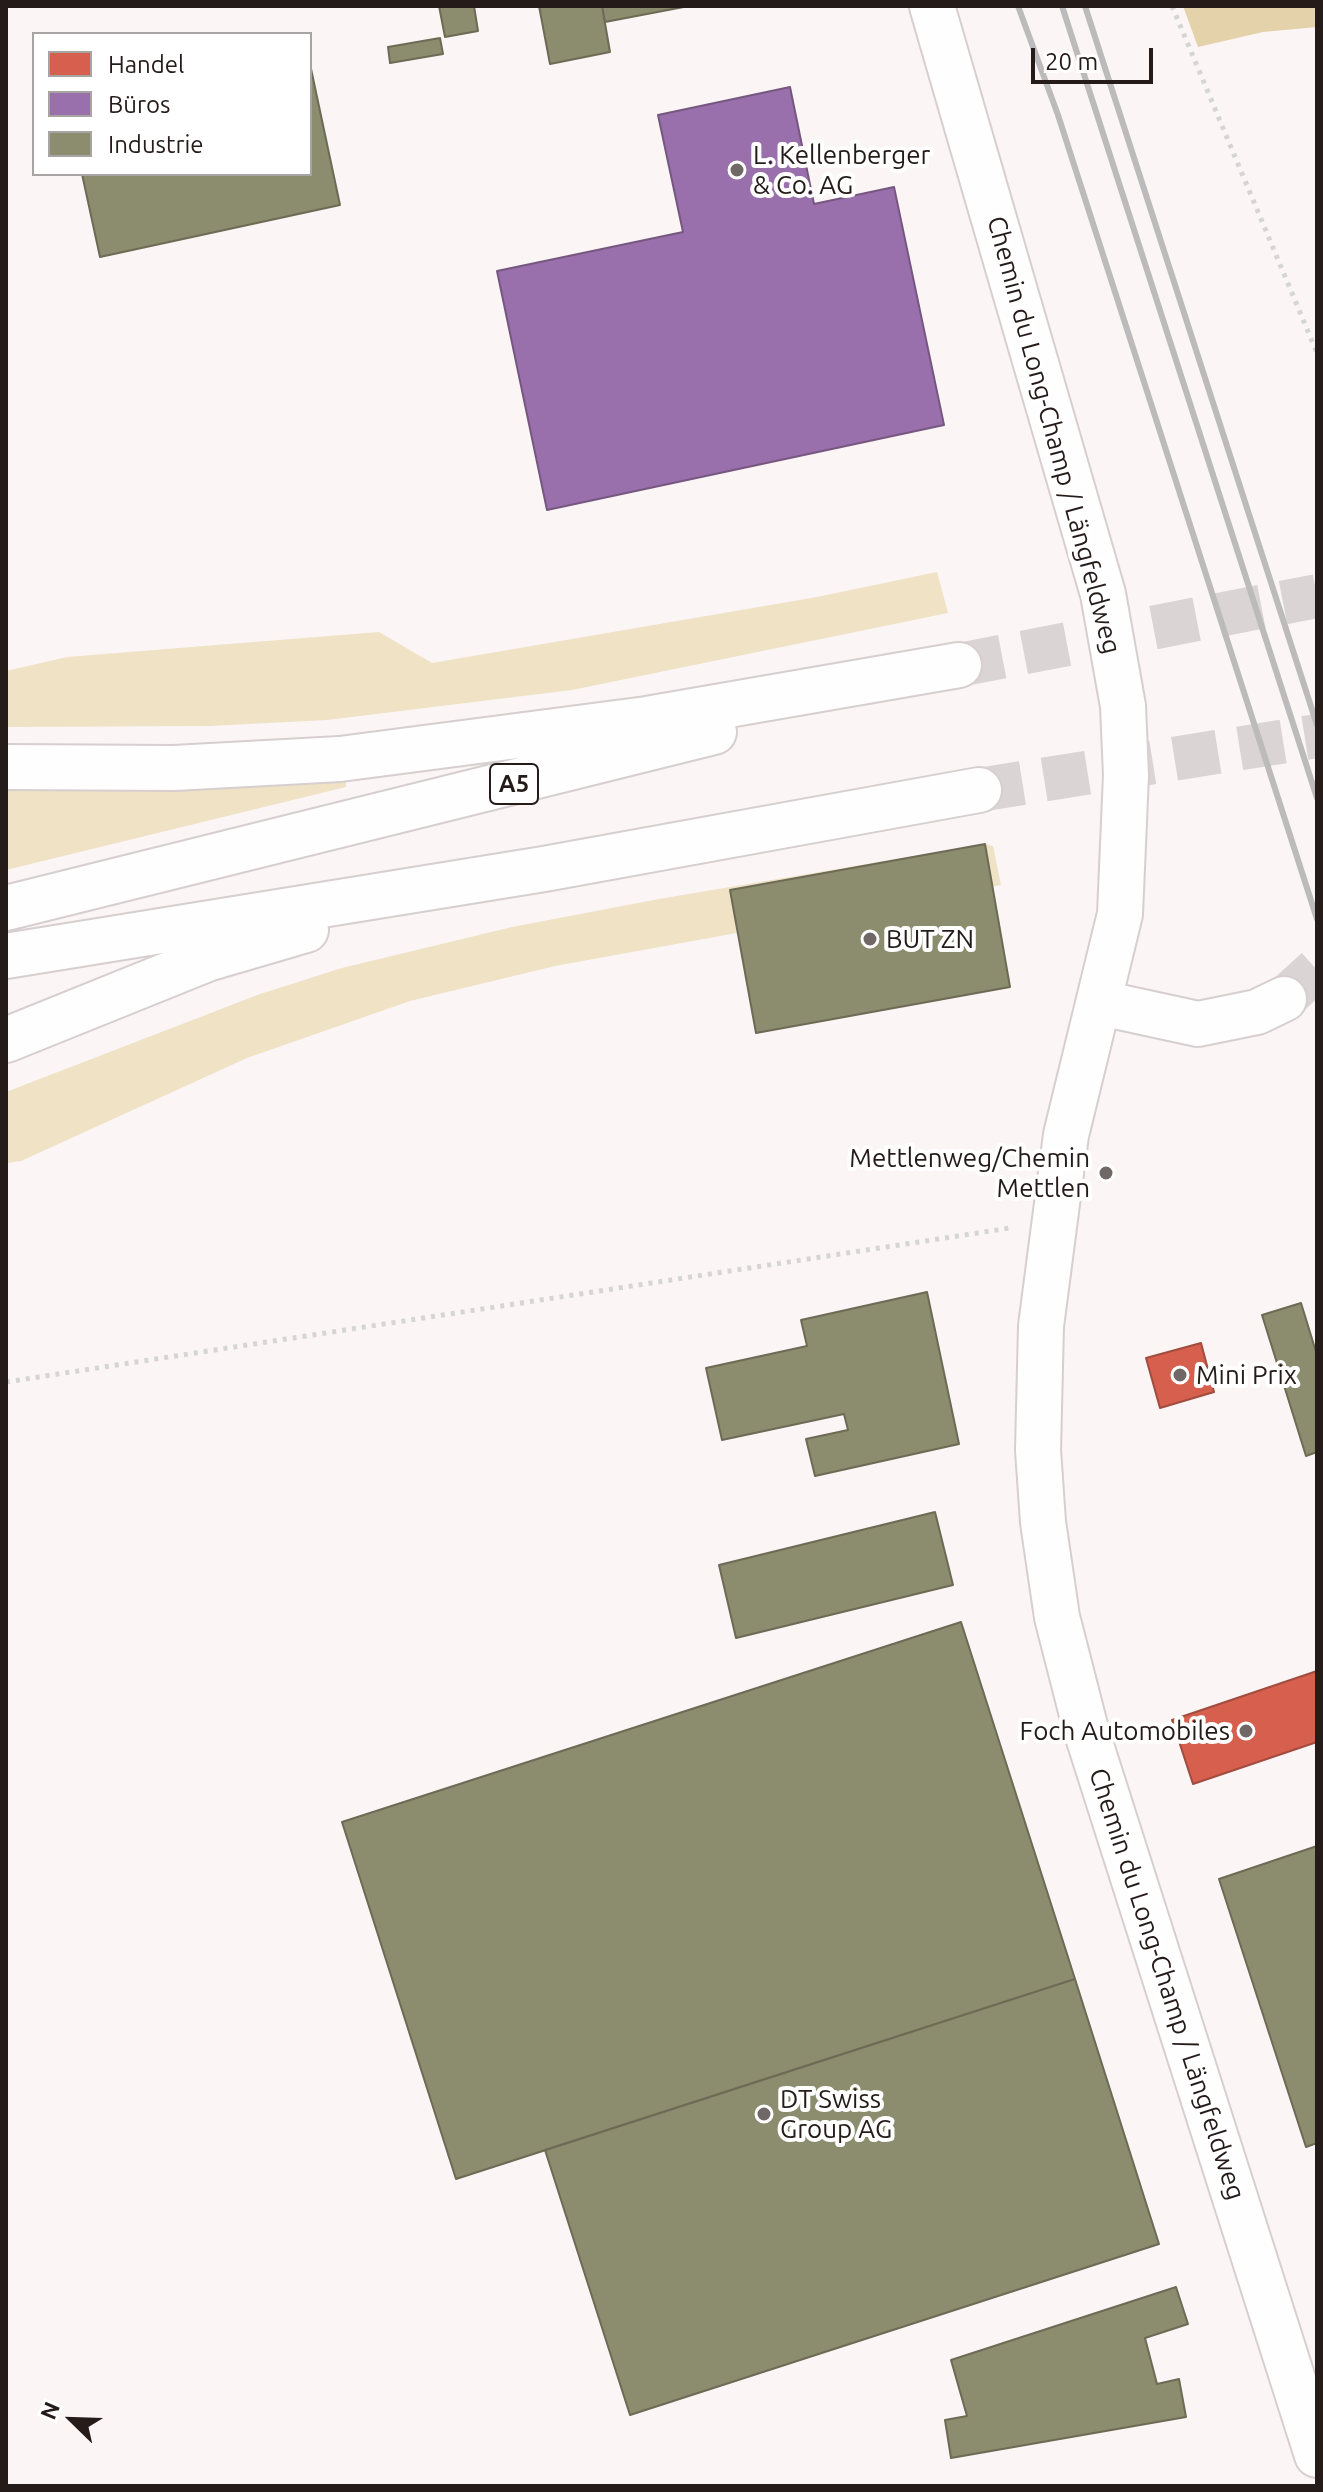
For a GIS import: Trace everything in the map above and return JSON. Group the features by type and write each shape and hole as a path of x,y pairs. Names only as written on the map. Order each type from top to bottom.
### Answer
{"main road":[{"name":"Chemin du Long-Champ / Längfeldweg","path":"932,6 1075,491 1113,639 1123,706 1126,775 1120,914 1101,1003 1066,1135 1041,1326 1036,1428 1043,1522 1057,1617 1095,1758 1317,2455"},
{"name":"A5","path":"6,908 652,750 902,677 959,665"},
{"path":"6,767 174,768 340,759 647,719 902,677"},
{"path":"6,956 544,869 979,790"},
{"path":"6,1040 207,959 400,903 544,869"},
{"path":"1101,1003 1198,1024 1257,1012 1284,999"}],"path":[{"path":"1172,6 1317,353"},
{"path":"6,1382 1011,1227 1051,1233"}],"shaded area":[{"path":"1183,6 1317,6 1317,27 1263,32 1198,47"},
{"path":"937,572 948,613 572,690 327,720 209,726 6,727 6,671 67,657 379,632 432,663 817,597"},
{"path":"346,778 346,787 6,870 6,783"},
{"path":"985,844 993,846 1001,885 555,966 410,1001 247,1058 21,1161 6,1163 6,1092 260,994 342,968 512,927"}],"building: Handel":[{"name":"Mini Prix","path":"1201,1343 1214,1392 1160,1408 1146,1358"},
{"name":"Foch Automobiles","path":"1317,1671 1317,1742 1193,1784 1172,1720"}],"building: Büros":[{"path":"790,87 814,204 894,187 944,425 547,510 497,271 683,232 658,115"}],"building: Industrie":[{"path":"439,6 474,6 478,31 445,37"},
{"path":"539,6 602,6 610,52 550,64"},
{"path":"602,6 689,6 605,22"},
{"path":"440,38 443,54 390,63 388,47"},
{"path":"312,73 340,205 100,257 82,176 312,176"},
{"name":"BUT ZN","path":"985,844 1010,987 756,1033 730,890"},
{"path":"927,1292 959,1444 815,1476 806,1439 848,1430 844,1414 722,1440 706,1368 807,1346 801,1320"},
{"path":"1301,1303 1317,1355 1317,1452 1306,1456 1262,1315"},
{"path":"935,1512 953,1585 736,1638 719,1565"},
{"path":"961,1622 1075,1979 456,2179 342,1822"},
{"path":"1317,1846 1317,2143 1306,2147 1219,1879"},
{"path":"1075,1979 1159,2244 630,2415 545,2150"},
{"path":"1176,2287 1188,2324 1145,2338 1157,2384 1179,2379 1186,2417 951,2458 945,2420 967,2416 951,2360"}],"tunnel":[{"path":"959,665 1317,596"},
{"path":"979,790 1317,736"},
{"path":"1284,999 1317,969"}],"railway":[{"path":"1018,6 1058,115 1317,919"},
{"path":"1062,6 1317,798"},
{"path":"1085,6 1317,725"}],"place":[{"name":"L. Kellenberger & Co. AG","path":"737,170"},
{"name":"BUT ZN","path":"870,939"},
{"name":"Mettlenweg/Chemin Mettlen","path":"1106,1173"},
{"name":"Mini Prix","path":"1180,1375"},
{"name":"Foch Automobiles","path":"1246,1731"},
{"name":"DT Swiss Group AG","path":"764,2114"}]}
